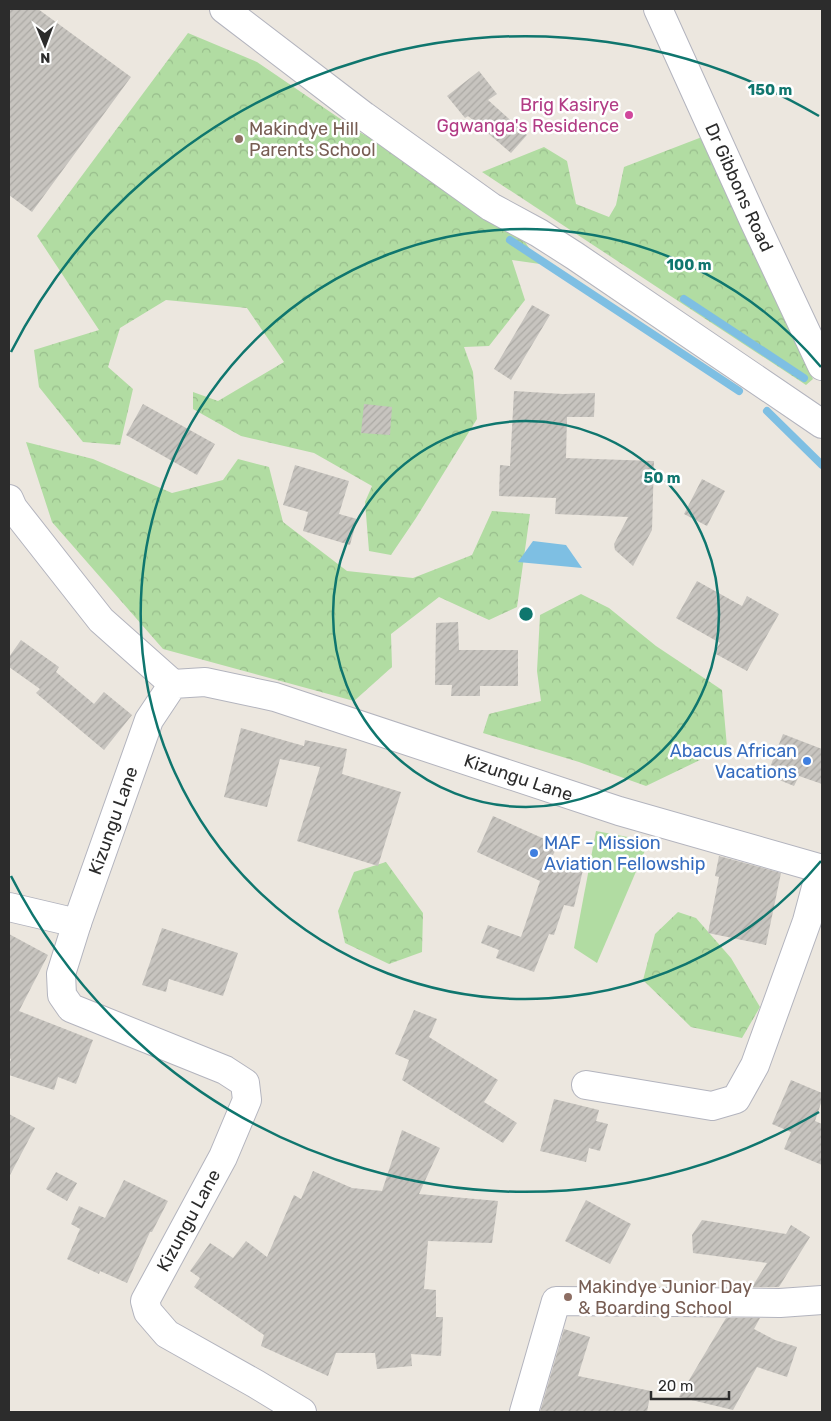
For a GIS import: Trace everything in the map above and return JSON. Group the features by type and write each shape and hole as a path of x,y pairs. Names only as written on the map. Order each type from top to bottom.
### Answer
{"street":[{"path":"224,9 364,116 491,206 575,256 822,424"},
{"name":"Dr Gibbons Road","path":"658,9 822,366"},
{"path":"9,499 13,508 101,620 173,684"},
{"name":"Kizungu Lane","path":"302,1412 167,1334 148,1312 144,1301 223,1157 247,1100 245,1083 225,1070 71,1008 62,995 61,974 77,923 150,720 173,684 205,682 275,697 619,811 822,869"},
{"path":"586,1085 712,1106 736,1099 755,1065 807,921 822,869"},
{"path":"9,907 77,923"},
{"path":"524,1412 556,1301 780,1303 822,1300"}],"green space":[{"name":"Makindye Hill Parents School","path":"188,33 257,62 361,133 499,204 540,264 512,260 525,300 489,346 464,347 473,372 477,419 391,555 369,551 365,502 372,486 314,453 241,436 193,409 193,392 218,401 284,362 247,308 166,300 120,328 108,367 133,389 120,445 83,442 39,387 34,350 99,330 37,236"},
{"path":"702,137 813,379 806,385 482,172 544,147 567,161 576,204 609,217 616,205 624,167"},
{"path":"26,442 93,459 172,493 223,480 238,459 269,467 283,522 347,571 413,578 472,555 492,511 530,514 517,607 489,620 439,597 391,634 392,667 354,701 163,649 52,522"},
{"path":"581,594 609,608 656,646 722,690 727,747 646,786 579,762 483,733 489,714 541,701 537,671 540,615"},
{"path":"596,831 649,841 597,963 574,948"},
{"path":"386,862 423,913 422,952 389,964 345,943 338,911 354,872"},
{"path":"678,912 696,918 731,958 760,1007 742,1038 691,1027 643,980 655,934"}],"water":[{"path":"533,541 566,545 582,568 518,562"}],"building":[{"path":"9,9 38,9 131,77 32,212 9,195"},
{"path":"479,71 497,94 488,100 527,135 511,153 468,116 465,118 447,96"},
{"path":"532,305 550,315 511,380 494,369"},
{"path":"514,391 563,394 595,393 594,417 567,417 566,458 654,461 652,530 633,566 615,550 614,544 628,517 555,514 556,498 499,496 500,465 510,466"},
{"path":"143,404 215,444 197,475 126,435"},
{"path":"364,404 392,407 390,435 361,433"},
{"path":"295,465 349,481 339,514 357,519 350,545 303,531 308,512 283,505"},
{"path":"702,479 725,491 707,526 684,514"},
{"path":"697,581 742,606 747,596 779,614 747,671 714,653 720,643 676,618"},
{"path":"458,622 459,650 518,650 518,686 480,686 480,696 451,696 452,685 435,685 436,623"},
{"path":"21,640 59,667 56,672 94,704 104,692 132,715 104,750 36,693 40,689 9,667 9,657"},
{"path":"241,728 304,746 305,740 347,749 342,774 401,792 378,866 297,841 320,767 280,759 267,807 224,797"},
{"path":"783,734 822,749 822,784 799,776 794,786 767,775"},
{"path":"493,816 558,845 549,863 583,870 574,907 564,905 554,935 549,934 534,972 496,958 499,950 481,943 488,925 521,937 540,881 477,852"},
{"path":"719,856 781,873 766,945 708,933 719,877 715,876"},
{"path":"162,928 238,953 223,996 169,979 166,992 142,985"},
{"path":"9,934 48,955 19,1011 93,1040 76,1084 58,1077 54,1090 9,1075 11,1059 9,1058"},
{"path":"414,1010 437,1019 429,1037 498,1080 484,1102 517,1123 503,1143 402,1080 409,1060 395,1054"},
{"path":"791,1080 822,1093 822,1100 815,1121 822,1124 822,1165 784,1149 791,1132 772,1124"},
{"path":"554,1099 599,1110 596,1121 608,1124 600,1151 589,1148 586,1162 540,1151"},
{"path":"9,1114 35,1128 9,1177"},
{"path":"402,1130 440,1148 419,1194 498,1201 492,1243 428,1241 424,1289 436,1290 436,1317 443,1317 441,1356 411,1354 412,1366 377,1369 375,1353 336,1353 328,1376 261,1346 264,1335 194,1287 200,1278 190,1271 210,1243 233,1258 246,1241 267,1257 294,1195 301,1199 313,1171 352,1188 382,1191"},
{"path":"56,1172 77,1183 67,1201 46,1189"},
{"path":"124,1180 168,1201 152,1232 150,1232 127,1283 100,1271 99,1274 67,1259 80,1229 71,1224 79,1206 105,1218"},
{"path":"586,1200 631,1224 610,1264 565,1241"},
{"path":"702,1220 786,1234 791,1225 810,1237 779,1287 752,1287 767,1263 693,1253 692,1235"},
{"path":"726,1318 760,1318 754,1329 775,1340 797,1347 787,1377 757,1367 733,1410 679,1397"},
{"path":"564,1329 590,1337 578,1376 651,1391 647,1412 540,1412"}],"waterway":[{"path":"510,240 739,391"},
{"path":"684,299 804,378"},
{"path":"767,411 822,465"}],"place":[{"name":"Brig Kasirye Ggwanga's Residence","path":"629,115"},
{"name":"Makindye Hill Parents School","path":"239,139"},
{"name":"Abacus African Vacations","path":"807,761"},
{"name":"MAF - Mission Aviation Fellowship","path":"534,853"},
{"name":"Makindye Junior Day & Boarding School","path":"568,1297"}]}
